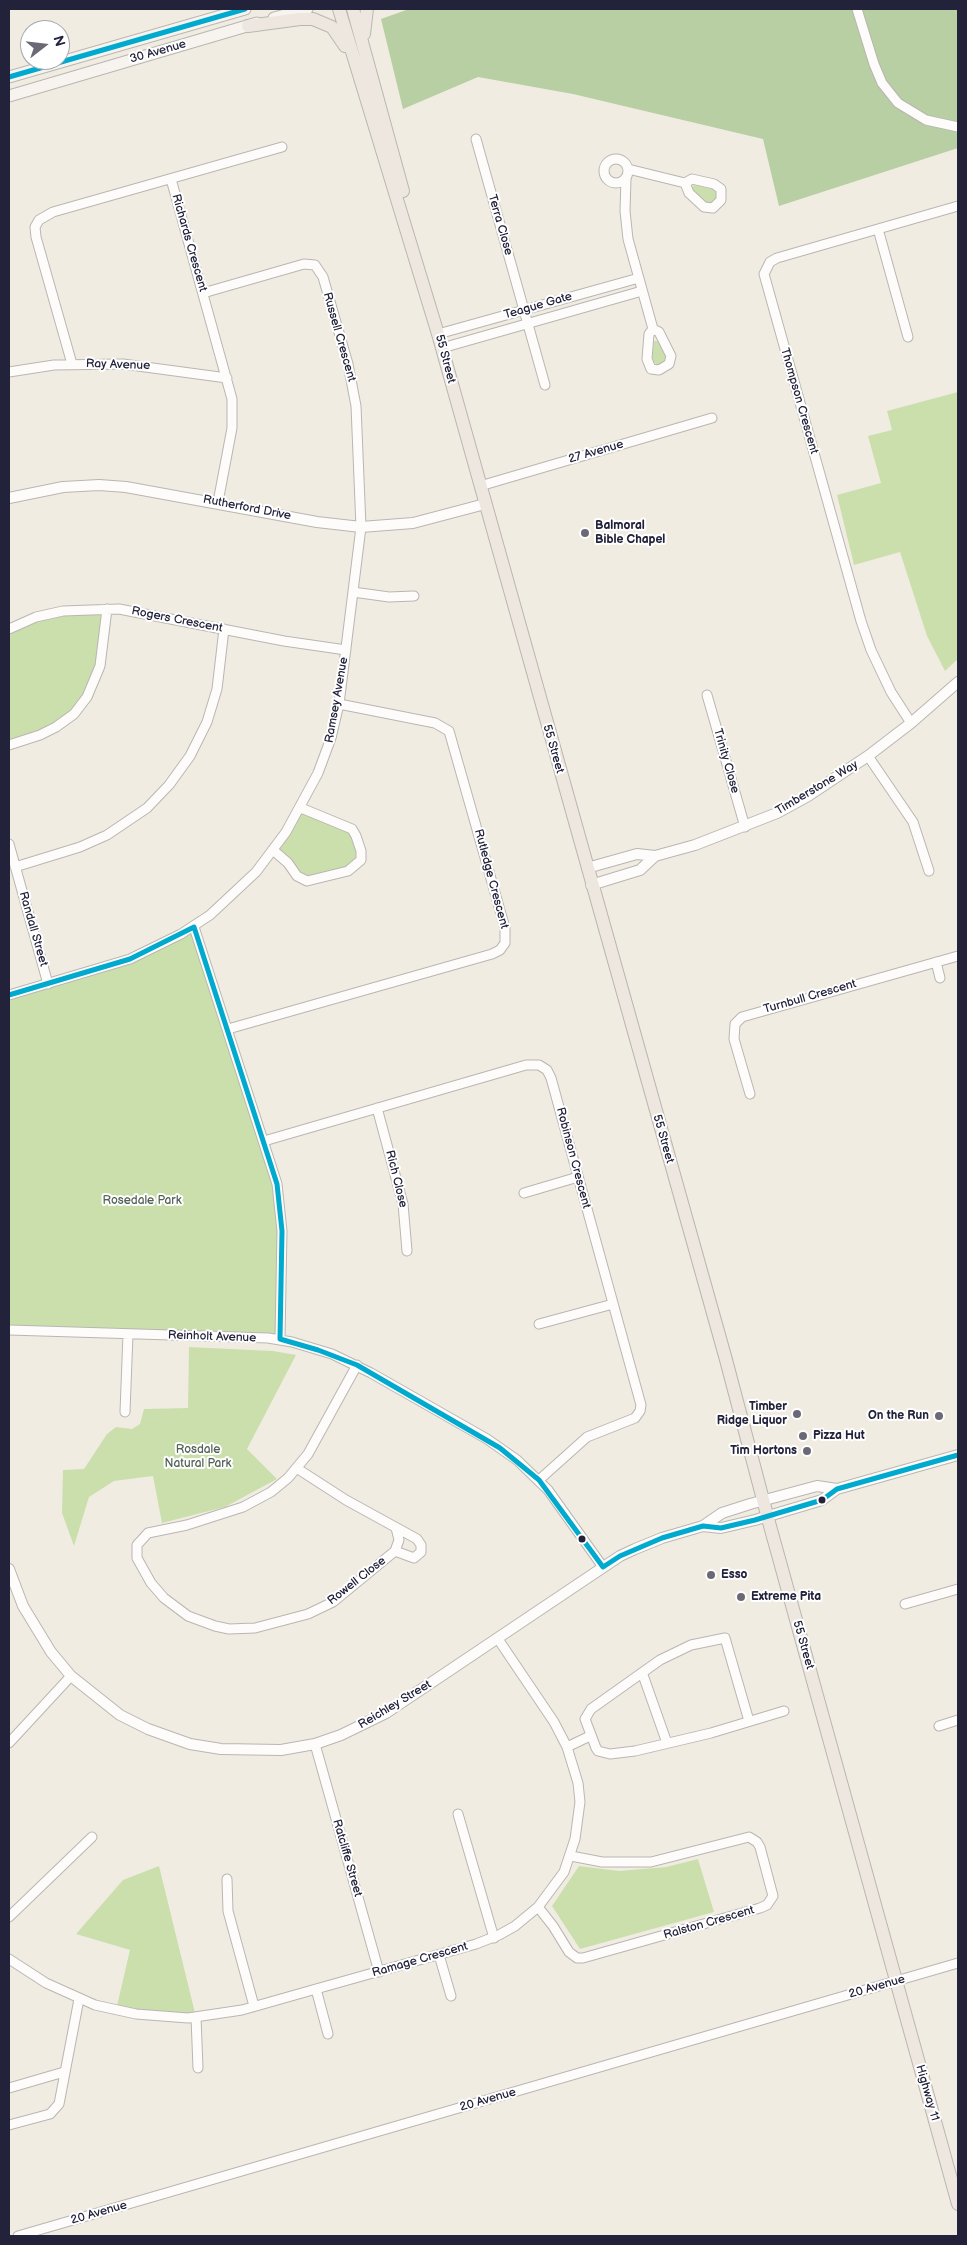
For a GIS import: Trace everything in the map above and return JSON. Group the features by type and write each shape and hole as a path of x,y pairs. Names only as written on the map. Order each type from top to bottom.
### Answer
{"main road":[{"name":"30 Avenue","path":"9,76 245,9"},
{"name":"30 Avenue","path":"9,96 307,9"},
{"name":"55 Street","path":"339,9 352,58 428,298 722,1347 762,1501 896,1981"},
{"name":"55 Street","path":"353,9 412,223 428,298"},
{"path":"364,47 364,19 367,9"},
{"path":"248,26 300,19 319,20 332,27 352,58"},
{"name":"Highway 11","path":"896,1981 958,2204"}],"street":[{"path":"857,9 882,83 898,104 926,120 958,127"},
{"name":"Terra Close","path":"476,139 545,385"},
{"path":"171,179 282,147"},
{"path":"626,179 618,183 610,182 605,176 604,168 609,161 617,159 624,162 628,169 626,179 626,226 653,329"},
{"path":"628,169 685,183"},
{"name":"Richards Crescent","path":"72,364 36,237 36,224 42,217 53,212 171,179 232,398 233,419 218,502"},
{"name":"Thompson Crescent","path":"911,723 891,692 871,650 861,621 764,279 767,265 773,260 958,206"},
{"path":"878,229 908,337"},
{"name":"Russell Crescent","path":"203,293 304,264 315,265 320,271 354,393 361,527"},
{"name":"Teague Gate","path":"438,334 639,278"},
{"name":"Teague Gate","path":"442,348 642,291"},
{"name":"Ray Avenue","path":"9,372 72,364 141,365 227,378"},
{"name":"27 Avenue","path":"480,486 712,418"},
{"name":"Rutherford Drive","path":"9,498 62,487 99,485 147,489 317,522 361,527 413,523 485,504"},
{"name":"Ramsey Avenue","path":"9,995 130,959 194,926 242,886 274,850 301,808 326,756 339,704 361,527"},
{"path":"353,592 389,597 414,596"},
{"path":"9,745 40,735 56,727 74,714 87,696 100,666 107,609"},
{"name":"Rogers Crescent","path":"9,628 51,613 107,609 131,611 284,641 346,650"},
{"path":"15,867 71,850 107,835 147,808 169,785 190,756 207,722 217,689 224,629"},
{"name":"Timberstone Way","path":"587,868 637,854 655,856 702,843 745,827 808,796 868,756 911,723 958,682"},
{"name":"Trinity Close","path":"707,695 745,827"},
{"name":"Rutledge Crescent","path":"228,1029 492,954 500,950 505,943 505,928 449,731 435,722 339,704"},
{"path":"868,756 913,822 929,871"},
{"path":"274,850 288,863 297,876 307,881 348,871 361,860 361,851 352,829 301,808"},
{"name":"Randall Street","path":"9,844 48,984"},
{"name":"Timberstone Way","path":"591,885 640,870 655,856"},
{"path":"194,926 277,1184 282,1216 280,1339"},
{"name":"Turnbull Crescent","path":"750,1094 734,1039 736,1024 742,1017 958,956"},
{"path":"936,962 940,978"},
{"name":"Robinson Crescent","path":"264,1141 526,1065 538,1065 546,1070 551,1078 640,1399 640,1411 631,1420 601,1430 582,1440 539,1480"},
{"name":"Rich Close","path":"377,1108 403,1204 407,1251"},
{"path":"524,1193 578,1177"},
{"path":"539,1324 613,1304"},
{"name":"Reinholt Avenue","path":"9,1330 280,1339 318,1350 357,1365 494,1443 539,1480 603,1567"},
{"path":"125,1412 128,1334"},
{"name":"Rowell Close","path":"357,1365 298,1469 271,1492 243,1507 143,1536 137,1545 137,1558 152,1583 164,1598 188,1616 201,1622 229,1628 255,1628 294,1619 322,1608 346,1592 395,1551 399,1540 396,1528"},
{"path":"837,1489 958,1455"},
{"path":"298,1469 417,1539 421,1548 419,1555 414,1558 395,1551"},
{"name":"Reichley Street","path":"9,1569 23,1606 34,1628 51,1652 71,1676 120,1715 148,1729 190,1744 221,1749 256,1751 315,1744 356,1730 386,1713 498,1640 620,1556 648,1543 703,1526 722,1513 762,1501 817,1486 837,1489"},
{"name":"Reichley Street","path":"703,1526 721,1528 767,1517 822,1500 837,1489"},
{"path":"905,1604 958,1589"},
{"path":"749,1722 725,1638 691,1645 660,1660 643,1675 588,1712 585,1724 598,1751 606,1753 635,1751 749,1722 784,1711"},
{"name":"Ramage Crescent","path":"9,1959 46,1983 79,1999 136,2014 156,2017 196,2017 254,2006 379,1972 494,1938 515,1926 538,1907 558,1882 571,1856 579,1821 580,1802 578,1783 567,1747 554,1722 498,1640"},
{"path":"643,1675 667,1743"},
{"path":"9,1743 71,1676"},
{"path":"939,1726 958,1720"},
{"path":"567,1747 590,1736"},
{"name":"Ratcliffe Street","path":"315,1744 379,1972"},
{"path":"458,1814 494,1938"},
{"path":"9,1917 92,1837"},
{"name":"Ralston Crescent","path":"538,1907 553,1926 569,1952 577,1958 583,1958 760,1908 767,1905 772,1896 760,1847 757,1842 749,1837 650,1862 617,1863 571,1856"},
{"path":"227,1879 228,1911 254,2006"},
{"path":"439,1954 451,1996"},
{"name":"20 Avenue","path":"18,2236 958,1962"},
{"path":"316,1989 328,2034"},
{"path":"9,2125 19,2124 54,2111 59,2104 79,1999"},
{"path":"196,2017 198,2068"},
{"path":"9,2088 64,2072"}],"green space":[{"path":"409,9 958,9 958,148 779,206 763,139 573,94 478,77 403,109 381,19"},
{"path":"694,185 713,189 717,194 717,199 712,203 706,203 692,191 691,188"},
{"path":"654,341 658,341 667,356 666,361 659,366 652,361"},
{"path":"958,392 958,659 945,671 927,636 900,552 854,565 837,495 881,483 868,436 892,430 887,411"},
{"path":"107,609 96,679 65,721 9,745 9,629 36,617"},
{"path":"301,808 354,832 358,864 310,882 273,850"},
{"name":"Rosedale Park","path":"194,927 277,1184 280,1339 9,1330 9,995 131,959"},
{"name":"Rosdale Natural Park","path":"189,1347 273,1351 296,1355 247,1449 277,1479 225,1507 162,1523 153,1476 114,1481 89,1497 74,1546 62,1513 63,1470 84,1469 107,1434 116,1427 132,1429 140,1424 144,1409 188,1408"},
{"path":"698,1859 714,1912 580,1949 552,1906 579,1866 619,1871 666,1867"},
{"path":"159,1866 196,2017 116,2010 130,1950 76,1934 123,1880"}],"transit line":[{"path":"9,77 245,9"},
{"path":"9,995 130,959 194,927 277,1184 282,1231 280,1339 318,1350 357,1365 500,1448 539,1480 603,1567 620,1556 662,1538 703,1526 721,1528 755,1520 822,1500 837,1489 958,1455"}],"place":[{"name":"Balmoral Bible Chapel","path":"585,533"},
{"name":"Timber Ridge Liquor","path":"797,1414"},
{"name":"On the Run","path":"939,1416"},
{"name":"Pizza Hut","path":"803,1436"},
{"name":"Tim Hortons","path":"807,1451"},
{"name":"Esso","path":"711,1575"},
{"name":"Extreme Pita","path":"741,1597"}]}
